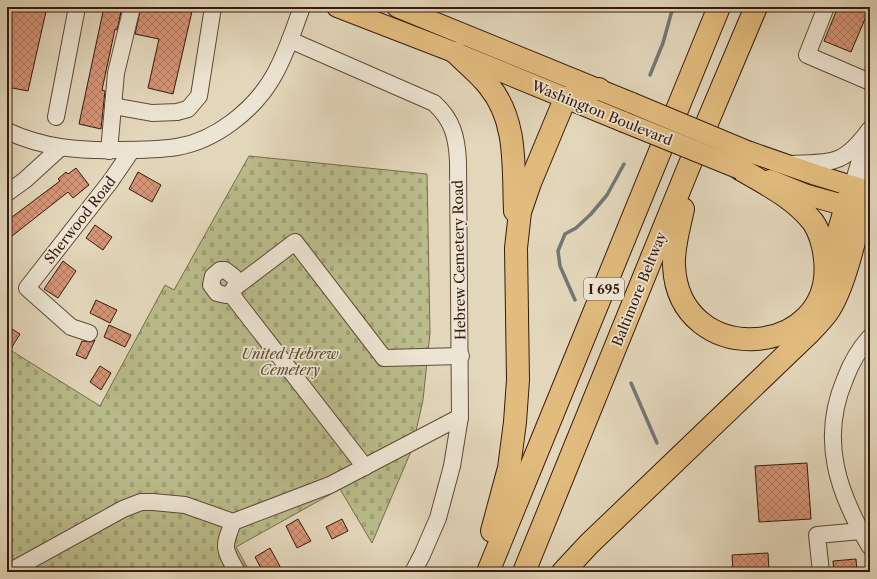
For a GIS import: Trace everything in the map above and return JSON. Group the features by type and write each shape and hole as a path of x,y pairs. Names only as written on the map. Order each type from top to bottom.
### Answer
{"highway":[{"name":"I 695","path":"488,572 719,7"},
{"name":"Baltimore Beltway","path":"524,572 696,149 756,7"},
{"path":"456,53 489,86 501,102 508,120 513,143 518,380 516,422 509,468 480,572"},
{"path":"516,248 520,212 530,183 564,99 586,90 599,89"},
{"path":"696,149 674,248 674,267 684,303 695,317 707,328 733,338 759,340 780,335 807,317 817,301 826,272 862,196"},
{"path":"743,160 788,197 814,224 824,253 826,272"},
{"path":"563,572 590,544 820,322 836,297 862,196"}],"main road":[{"name":"Washington Boulevard","path":"337,7 456,53 564,99 624,122 743,160 783,164 862,196"},
{"name":"Washington Boulevard","path":"396,7 632,103 807,194 862,196"}],"street":[{"path":"56,117 77,7"},
{"path":"109,150 116,73 132,7"},
{"path":"113,106 152,113 177,112 188,108 199,96 213,7"},
{"path":"7,131 28,140 60,148 109,150 178,147 212,134 231,122 248,108 273,78 290,40 302,7"},
{"path":"826,7 807,55 870,82"},
{"name":"Hebrew Cemetery Road","path":"290,40 434,103 449,120 457,144 461,356 460,417 452,466 438,518 413,572"},
{"path":"783,164 837,160 853,151 870,130"},
{"path":"862,196 870,130"},
{"path":"7,193 25,180 60,148"},
{"name":"Sherwood Road","path":"89,333 71,327 27,288 110,182 132,150"},
{"path":"365,467 234,298 235,288 295,242 384,358 461,356"},
{"path":"870,337 852,362 840,389 832,431 833,453 837,476 845,499 870,547"},
{"path":"9,572 123,509 141,502 185,505 233,522 330,485 460,417"},
{"path":"233,522 225,544 228,556 236,572"},
{"path":"821,572 818,535 861,531"}],"green space":[{"name":"United Hebrew Cemetery","path":"249,156 427,174 430,333 423,400 412,449 372,543 340,489 236,547 250,572 7,572 7,348 100,406 165,285 174,290"}],"building":[{"path":"7,7 47,7 28,91 7,87"},
{"path":"104,7 122,7 117,30 115,29 102,90 105,91 101,129 79,124"},
{"path":"141,7 193,7 173,94 148,88 159,39 135,34"},
{"path":"838,7 870,7 851,52 824,41"},
{"path":"76,168 89,185 73,198 68,192 7,240 7,219 8,220 60,181 58,179 66,172 68,174"},
{"path":"138,172 161,185 152,202 129,189"},
{"path":"95,225 112,237 103,250 86,238"},
{"path":"63,261 76,271 58,298 44,289"},
{"path":"96,300 117,310 110,323 90,313"},
{"path":"109,325 131,335 125,347 104,337"},
{"path":"7,326 20,334 7,355"},
{"path":"95,340 86,359 76,355 82,341 91,342"},
{"path":"100,366 111,373 101,390 90,382"},
{"path":"807,463 811,519 759,522 755,466"},
{"path":"298,519 311,541 297,548 286,526"},
{"path":"342,519 348,531 332,539 326,527"},
{"path":"270,548 283,572 263,572 255,557"},
{"path":"768,553 769,572 733,572 732,555"},
{"path":"856,559 857,572 834,572 833,561"}],"waterway":[{"path":"650,75 663,43 673,7"},
{"path":"575,300 560,266 558,251 565,234 576,228 591,214 607,195 624,164"},
{"path":"631,383 657,443"}]}
